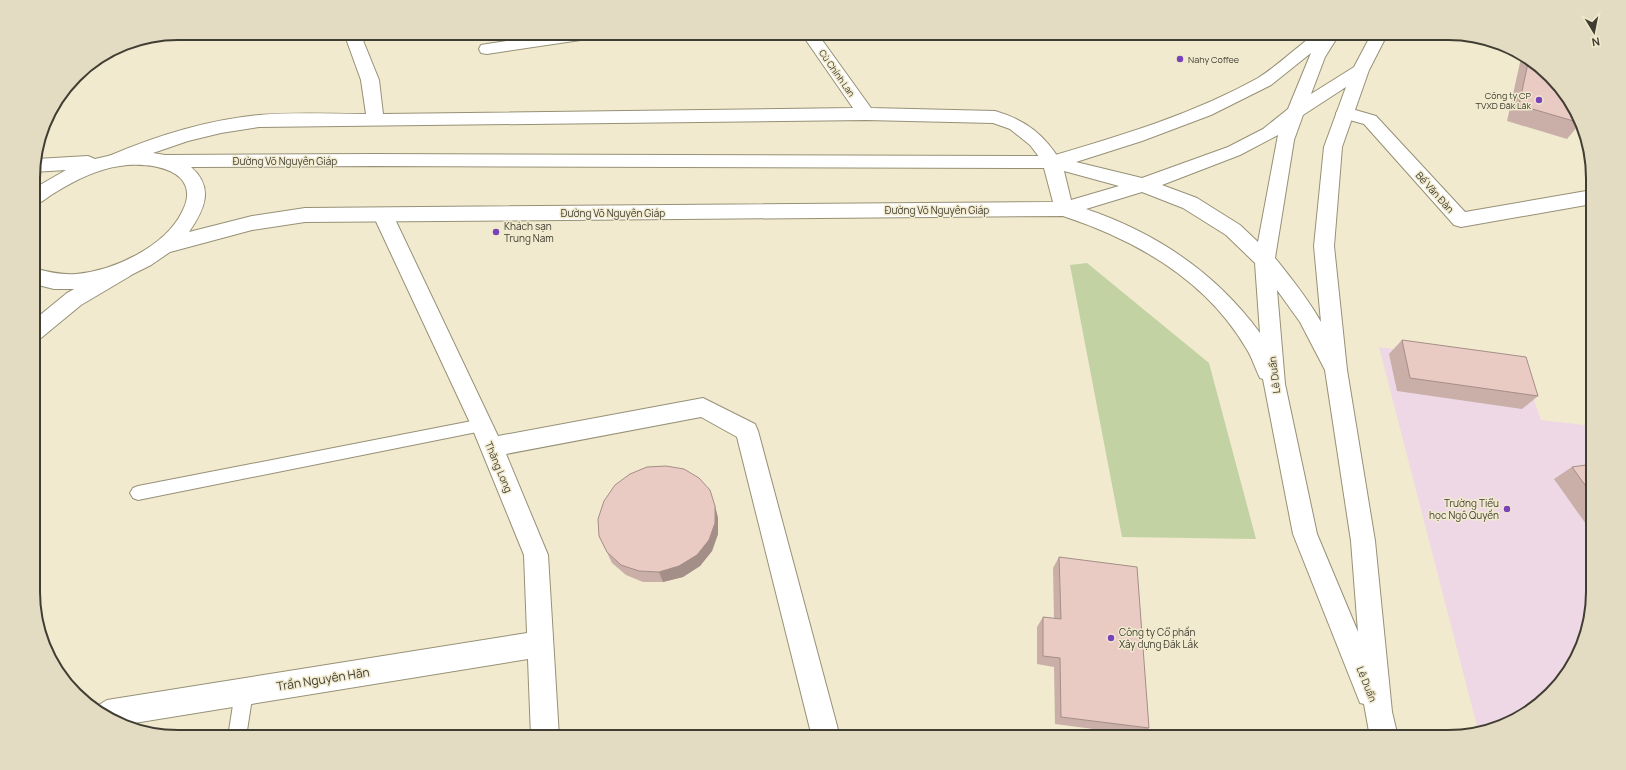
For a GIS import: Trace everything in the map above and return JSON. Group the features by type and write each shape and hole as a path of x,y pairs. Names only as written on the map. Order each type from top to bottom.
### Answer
{"main road":[{"path":"355,40 370,80 375,119"},
{"path":"487,49 547,40"},
{"name":"Cù Chính Lan","path":"814,40 866,114"},
{"path":"1052,162 1136,137 1205,111 1265,81 1317,40"},
{"name":"Lê Duẩn","path":"1328,40 1317,57 1285,140 1265,260 1274,384 1305,534 1381,724"},
{"name":"Lê Duẩn","path":"1376,40 1360,70 1333,147 1324,246 1336,370 1363,541 1381,724"},
{"path":"1064,209 1143,185 1234,151 1269,133 1296,112 1360,70"},
{"name":"Bế Văn Đàn","path":"1345,112 1370,120 1461,220 1586,198"},
{"path":"40,194 58,181 86,168 115,160 154,144 224,125 259,121 866,114 995,117 1016,125 1036,141 1052,162 1064,209"},
{"path":"40,327 74,299 166,246 185,225 195,204 195,186 185,171 167,161 143,158 41,166"},
{"name":"Đường Võ Nguyên Giáp","path":"167,161 389,160 1052,162"},
{"path":"1052,162 1143,185 1190,203 1233,230 1265,260 1307,316 1336,370"},
{"path":"1064,209 1110,225 1153,246 1196,277 1230,309 1253,341 1274,384"},
{"name":"Đường Võ Nguyên Giáp","path":"166,246 219,230 269,219 304,215 1064,209"},
{"name":"Thăng Long","path":"383,215 482,425 536,555 539,644 545,730"},
{"path":"40,278 45,280 74,282 106,276 138,263"},
{"path":"490,447 703,407 747,431 824,730"},
{"name":"Trần Nguyên Hãn","path":"112,713 539,644"}],"lane":[{"path":"138,493 482,425"},
{"path":"239,730 244,692"}],"shaded area":[{"name":"Trường Tiểu học Ngô Quyền","path":"1379,347 1523,368 1541,420 1586,425 1586,601 1579,636 1568,661 1546,690 1517,712 1492,723 1477,727"}],"green space":[{"path":"1087,263 1209,363 1256,539 1122,537 1070,265"}],"building":[{"path":"1527,66 1546,80 1568,109 1573,121 1519,105"},
{"path":"1402,340 1526,357 1538,396 1410,378"},
{"path":"1586,465 1586,486 1572,467"},
{"path":"666,466 684,469 699,478 710,490 715,506 715,523 709,540 697,555 679,566 659,572 639,571 621,565 607,552 599,536 598,519 604,501 615,485 630,474 647,467"},
{"path":"1059,557 1137,567 1149,728 1061,717 1060,658 1043,656 1043,617 1061,619"}],"place":[{"name":"Nahy Coffee","path":"1180,59"},
{"name":"Công ty CP TVXD Đăk Lăk","path":"1539,100"},
{"name":"Khách sạn Trung Nam","path":"496,232"},
{"name":"Trường Tiểu học Ngô Quyền","path":"1507,509"},
{"name":"Công ty Cổ phần Xây dựng Đăk Lắk","path":"1111,638"}]}
